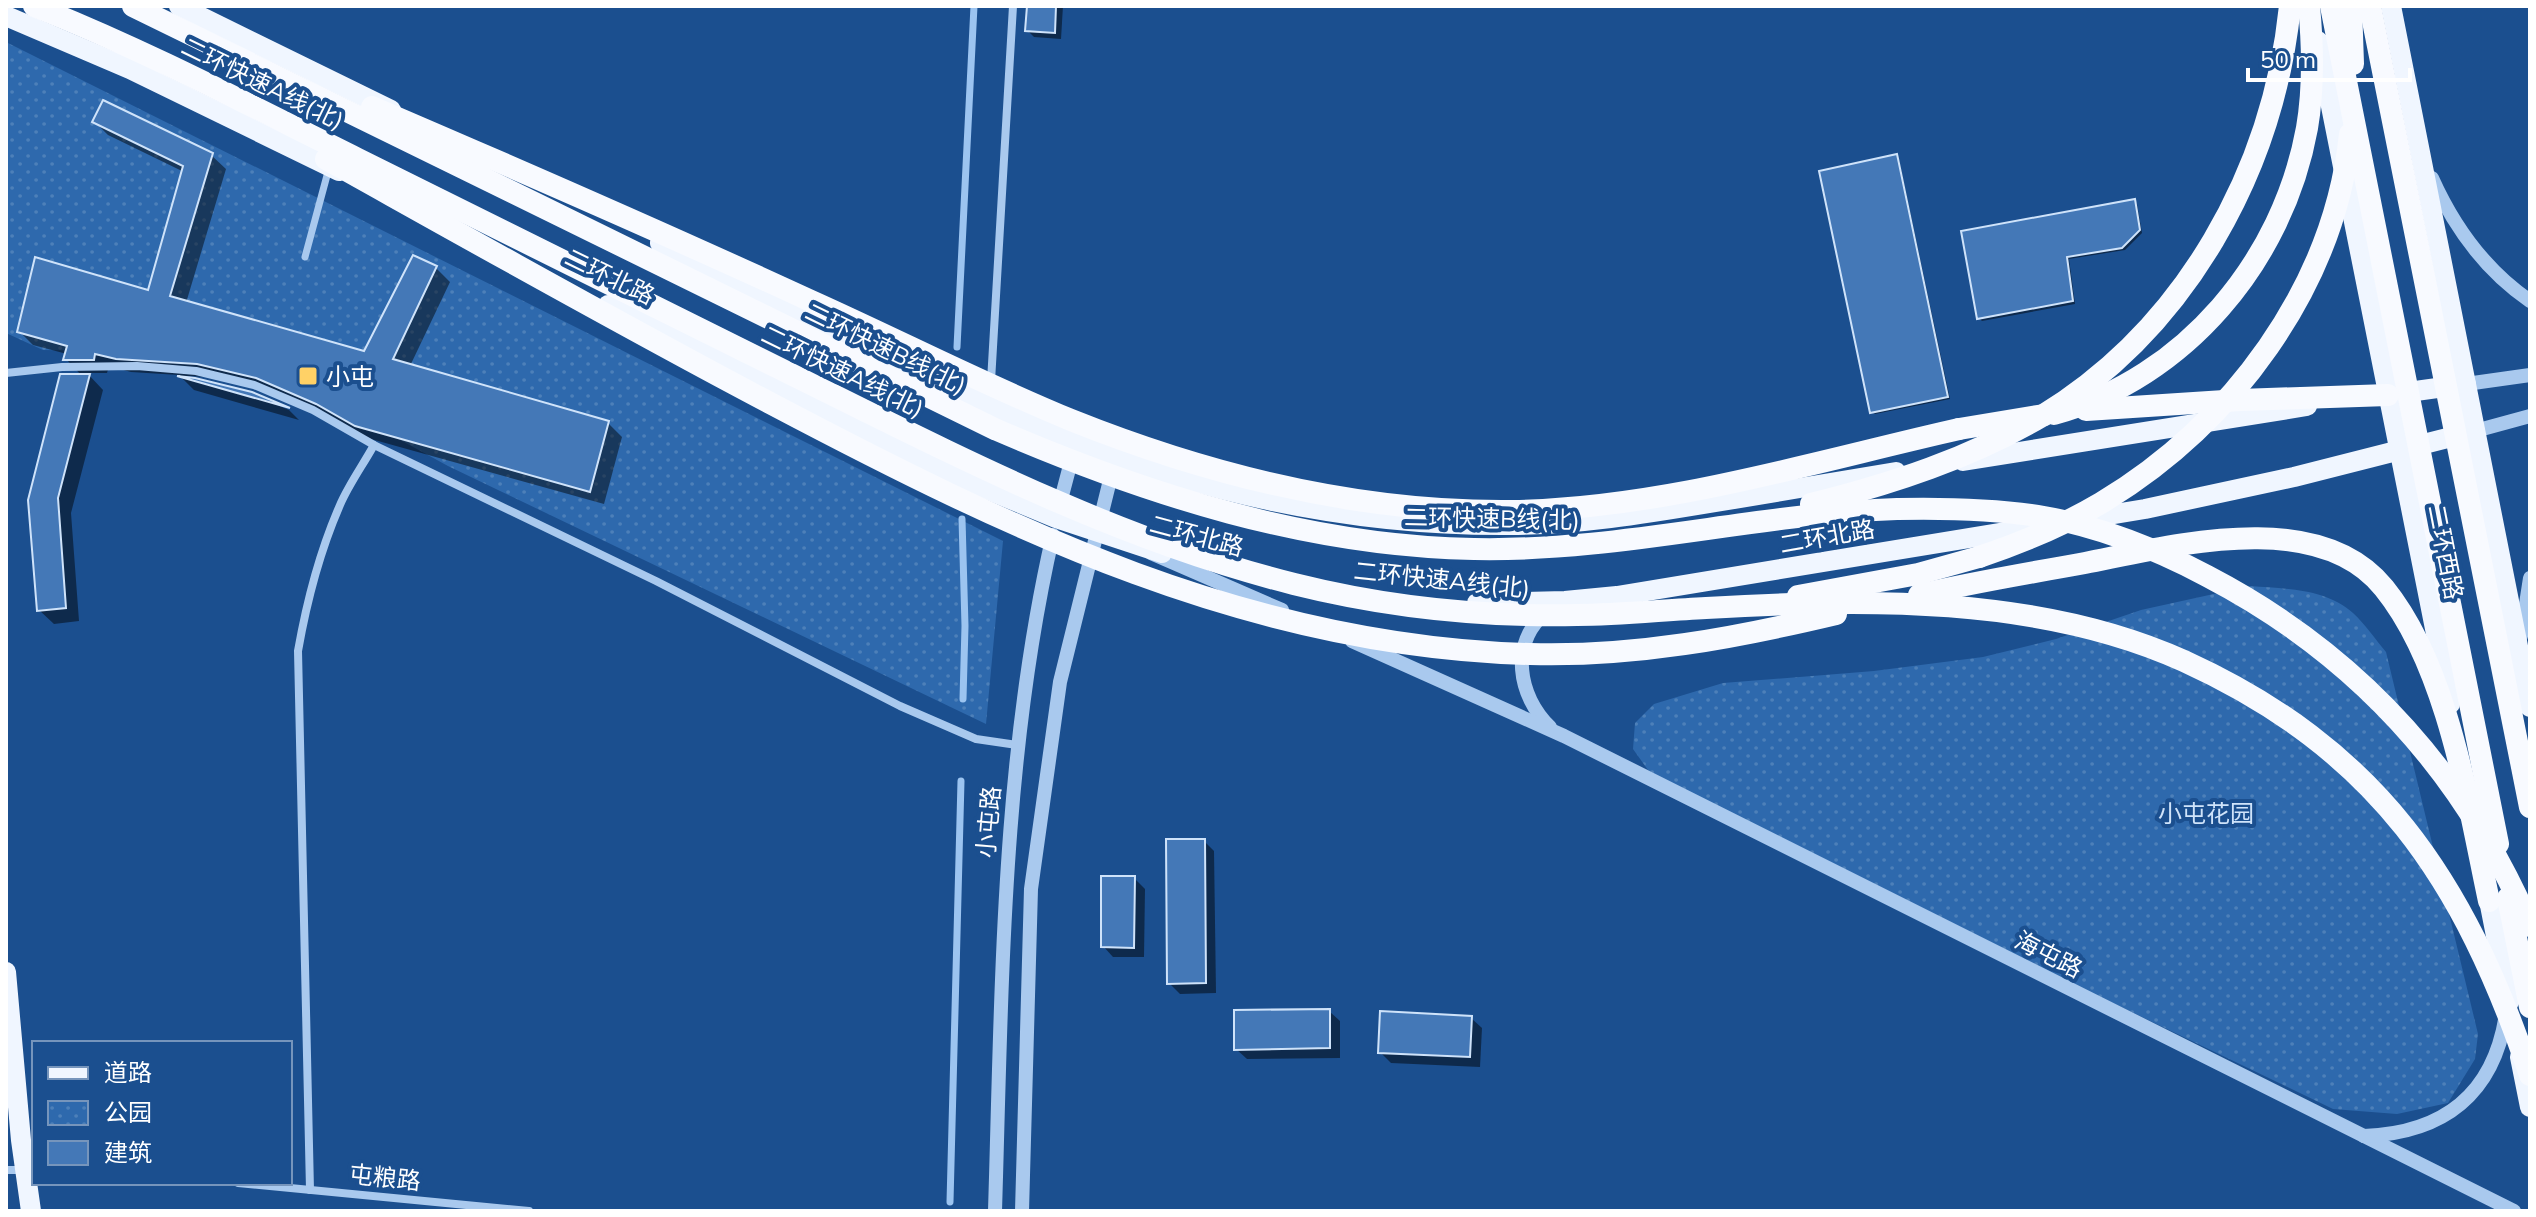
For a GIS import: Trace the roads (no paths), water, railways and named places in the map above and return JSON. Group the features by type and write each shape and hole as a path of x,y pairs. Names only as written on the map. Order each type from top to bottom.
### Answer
{"highway":[{"name":"二环快速A线(北)","path":"34,6 95,31 234,97 965,460 1144,537 1259,575 1391,603 1485,614 1628,614 1677,610"},
{"path":"134,6 663,234 1060,415 1184,460 1287,487 1367,501 1428,508 1513,511 1590,507 1750,478 1959,429 2054,414 2204,402 2388,395"},
{"name":"二环快速B线(北)","path":"134,6 934,401 1021,441 1116,478 1226,513 1279,525 1425,547 1554,548 1669,534"},
{"path":"1669,534 1815,503 1942,464 2036,419 2103,370 2145,330 2186,281 2235,202 2256,157 2279,83 2290,6"},
{"path":"2054,414 2103,397 2155,367 2205,325 2249,270 2285,205 2307,128 2312,87 2310,6"},
{"path":"2331,6 2530,1007"},
{"path":"1677,610 1841,590 1969,560 2017,544 2070,520 2128,486 2182,444 2253,368 2291,310 2322,246 2337,201 2349,142 2353,80 2351,6"},
{"path":"2370,6 2530,807"},
{"path":"95,31 634,330 899,471 1076,552 1235,608 1311,628 1385,642 1482,652 1629,653 1711,641 1919,595 2166,546 2223,538 2278,539 2334,554 2353,562 2382,586 2407,621 2427,665 2469,809 2489,901"},
{"path":"1669,534 1815,515 1938,509 1988,511 2045,517 2128,540 2172,558 2236,592 2319,647 2357,677 2402,722 2469,809 2530,926"},
{"path":"1677,610 1872,605 2032,615 2124,637 2232,685 2325,747 2370,788 2413,835 2451,893 2473,935 2499,991 2530,1075"}],"main road":[{"path":"179,6 989,406 1116,457 1226,490 1321,510 1417,522 1544,524 1656,512 2119,435 2466,384"},
{"name":"二环西路","path":"2310,6 2530,1107"},
{"path":"2391,6 2530,707"},
{"name":"二环北路","path":"6,16 130,69 908,453 1057,518 1194,562 1359,595 1462,603 1565,601 1668,589 2145,509 2282,480 2475,431"},
{"path":"6,972 22,1170 31,1211"}],"street":[{"path":"989,406 1013,6"},
{"path":"2416,133 2427,166 2454,222 2488,266 2530,301"},
{"path":"305,257 330,166"},
{"path":"6,373 62,367 137,366 196,371 254,385 313,410 374,445 656,581 900,706 976,739 1017,745"},
{"path":"2466,384 2530,375"},
{"path":"2475,431 2530,416"},
{"name":"小屯路","path":"995,1211 1006,875 1017,745 1039,599 1076,442"},
{"path":"310,1190 298,651 319,558 341,502 374,445"},
{"name":"小屯路","path":"1022,1211 1031,889 1060,682 1101,534 1116,457"},
{"path":"1101,534 1300,617 1564,736"},
{"path":"2521,660 2521,631 2530,578"},
{"path":"1564,736 1533,708 1524,686 1521,664 1525,642 1535,623 1548,609 1565,601"},
{"name":"海屯路","path":"1564,736 2514,1211"},
{"path":"2363,1136 2423,1126 2448,1113 2470,1096 2487,1073 2499,1045 2507,994"},
{"name":"屯粮路","path":"259,1185 529,1211"}],"waterway":[{"path":"957,347 974,6"},
{"path":"962,519 965,626 963,699"},
{"path":"950,1202 961,781"}],"place":[{"name":"小屯","path":"308,376"}],"park label":[{"name":"小屯花园","path":"2206,813"}]}
